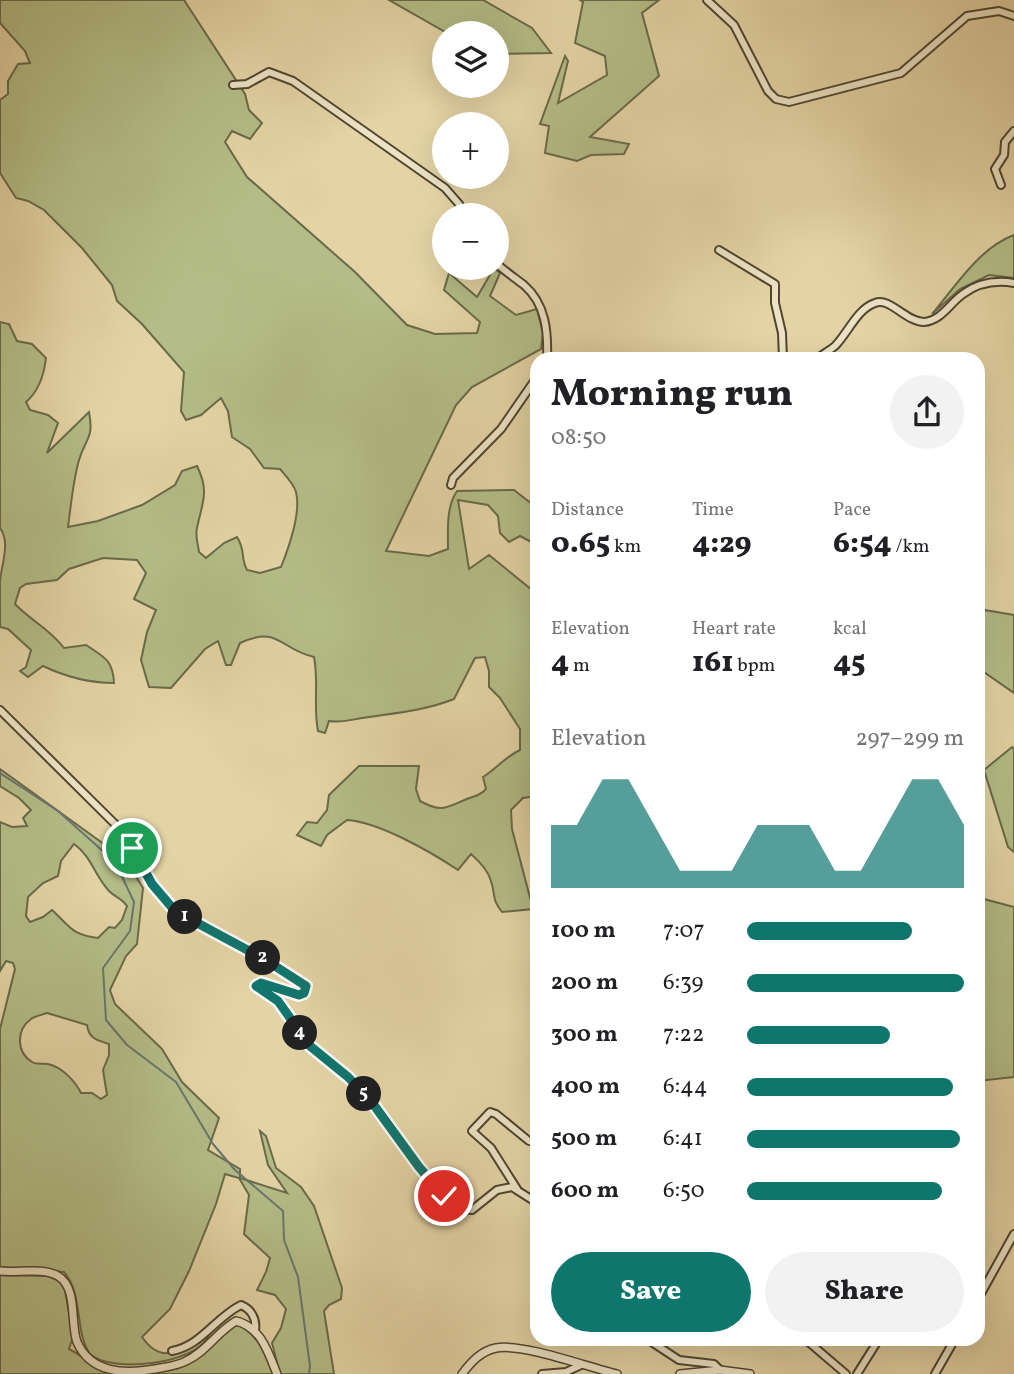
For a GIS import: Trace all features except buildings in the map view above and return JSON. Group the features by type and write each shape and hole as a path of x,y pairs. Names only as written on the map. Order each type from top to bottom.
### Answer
{"street":[{"path":"707,0 734,25 761,80 772,95 782,102 901,73 967,16 999,11 1014,16"},
{"path":"233,85 247,84 269,72 293,81 444,188 458,203"},
{"path":"1000,185 995,170 1004,155 1005,142 1014,131"},
{"path":"719,250 775,284 775,303 782,333 783,352"},
{"path":"509,273 540,303 544,315 547,352"},
{"path":"832,352 862,313 875,303 886,303 913,320 930,321 969,290 989,282 1014,284"},
{"path":"827,352 835,346"},
{"path":"451,485 453,478 501,429 530,387"},
{"path":"0,710 116,825 168,905 306,986 304,993 299,995 261,983 256,986 278,1001 310,1046 348,1077 371,1101 419,1167 444,1196 461,1209 472,1210 497,1190 512,1187 530,1199"},
{"path":"518,1191 491,1148 472,1131 490,1112 529,1140"},
{"path":"985,1286 1014,1234"},
{"path":"0,1271 48,1273 58,1276 68,1290 77,1342 88,1358 107,1370 117,1373 153,1370 186,1362 206,1348 223,1328 236,1321 246,1323 255,1330 277,1374"},
{"path":"172,1351 191,1343 232,1309 241,1305 253,1315 255,1330"},
{"path":"658,1346 679,1360 714,1364 720,1370"},
{"path":"814,1346 846,1374"},
{"path":"857,1374 875,1346"},
{"path":"934,1374 951,1346"},
{"path":"462,1374 480,1355 495,1348 526,1350 617,1374"},
{"path":"541,1374 566,1372 581,1366"},
{"path":"680,1374 720,1370 750,1374"}],"green space":[{"path":"0,0 184,0 245,94 249,110 262,123 250,139 232,131 225,142 247,177 355,272 407,325 435,334 477,333 480,322 444,290 447,280 457,280 477,297 487,280 497,280 490,296 516,315 537,309 543,333 541,349 530,352 530,355 472,387 456,405 386,551 429,556 448,549 449,511 457,491 514,490 530,503 530,541 520,536 509,542 500,533 498,516 488,505 458,500 469,569 489,555 530,588 530,797 523,798 511,810 512,829 530,898 530,909 502,912 495,900 488,873 471,854 458,870 389,832 347,820 327,835 321,846 297,835 307,822 317,823 327,810 329,795 359,766 419,766 416,789 420,801 439,808 448,807 484,791 486,789 483,777 520,750 520,729 500,698 489,687 489,671 485,657 475,658 454,699 408,711 329,721 325,733 318,731 314,657 271,637 263,636 240,643 231,665 226,665 218,641 205,649 171,688 149,687 141,660 147,632 156,610 134,599 146,573 137,560 103,558 69,569 57,580 26,584 20,588 15,604 53,635 64,648 86,645 103,656 112,669 114,683 77,679 43,666 28,677 20,671 26,667 31,650 8,629 0,627 0,582 5,540 0,528 0,322 9,324 17,341 32,344 46,358 40,382 26,402 30,410 48,415 58,423 47,453 89,412 90,433 77,468 68,527 98,521 142,505 175,485 182,471 197,466 204,490 196,531 199,552 206,558 224,543 237,537 247,570 260,573 281,567 297,509 296,492 280,469 264,468 250,449 232,437 228,411 221,398 201,415 186,420 181,411 184,372 142,324 117,301 112,285 82,248 44,210 16,198 0,173 0,100 8,94 8,81 18,64 30,63 25,51 0,23"},
{"path":"389,0 483,0 532,28 551,53 509,54 509,21 432,21 432,24"},
{"path":"580,0 659,0 642,13 659,76 590,137 629,144 624,154 591,155 577,161 545,153 549,126 540,124 565,56 568,61 558,103 607,75 605,56 575,43 583,2"},
{"path":"1014,235 1014,278 989,275 960,289 932,314 979,259 1001,241"},
{"path":"985,610 1014,615 1014,693 985,673"},
{"path":"1012,747 1014,749 1014,852 1008,847 985,769"},
{"path":"0,769 108,847 117,839 123,845 124,857 143,888 137,944 126,956 110,990 115,1004 162,1049 182,1082 219,1118 208,1150 240,1169 240,1178 287,1193 268,1165 260,1131 266,1136 276,1168 301,1187 314,1206 342,1288 341,1299 324,1311 334,1374 280,1374 272,1343 281,1328 286,1309 275,1295 257,1290 270,1258 244,1234 249,1195 239,1178 225,1174 189,1271 170,1309 142,1337 157,1351 165,1353 180,1350 203,1332 209,1334 202,1344 190,1353 154,1363 116,1364 101,1360 90,1354 85,1345 77,1302 64,1272 0,1267 0,1029 15,969 13,963 6,961 0,971 0,822 12,827 27,826 23,818 31,810 19,798 0,786","holes":["74,844 85,855 109,891 127,906 122,920 115,928 109,927 98,938 76,932 52,910 30,922 26,916 28,897 43,883 58,876 61,861","47,1013 87,1025 92,1036 109,1044 109,1055 103,1070 107,1095 101,1099 92,1093 81,1093 63,1071 48,1064 34,1063 23,1053 20,1041 23,1029 31,1019"]},
{"path":"985,899 1014,907 1014,1077 985,1080"},
{"path":"0,1275 50,1276 61,1282 65,1290 73,1337 69,1349 110,1374 0,1374"},
{"path":"239,1325 261,1346 269,1359 273,1374 144,1374 184,1364 232,1326"}],"waterway":[{"path":"0,773 58,811 115,862 134,902 130,931 103,968 106,1020 127,1045 176,1082 213,1144 235,1170 283,1211 284,1240 298,1277 309,1374"}],"route":[{"path":"132,848 152,884 175,911 264,959 306,986 304,993 299,995 269,984 261,983 256,986 278,1001 310,1046 348,1077 371,1101 419,1167 444,1196"}]}
